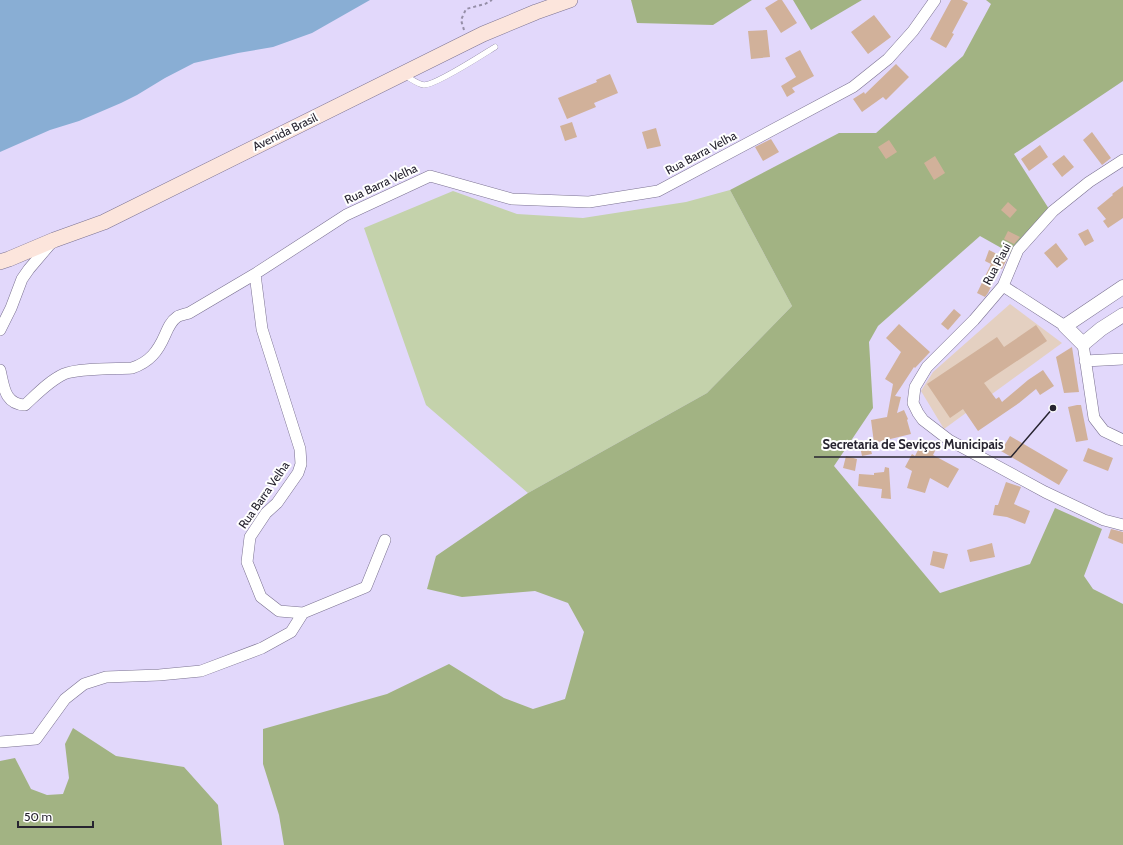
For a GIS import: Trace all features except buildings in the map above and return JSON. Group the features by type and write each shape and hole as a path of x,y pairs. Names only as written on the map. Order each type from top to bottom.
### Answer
{"main road":[{"name":"Avenida Brasil","path":"0,262 104,222 483,34 570,0"}],"street":[{"name":"Rua Barra Velha","path":"385,540 366,587 303,613 278,611 261,597 247,562 250,537 266,513 277,503 298,473 302,464 300,449 262,329 255,274 346,215 430,176 512,198 589,202 658,192 853,87 888,59 913,31 935,0"},
{"name":"Rua Piaui","path":"1123,160 1089,182 1052,211 1018,250 1003,286 974,320 927,367 915,387 913,403 923,420 949,440 1045,492 1104,520 1123,525"},
{"path":"0,330 11,308 22,279 28,269 54,240"},
{"path":"0,370 6,394 11,401 17,405 25,405 51,382 65,374 77,370 132,368 139,366 153,356 160,347 169,325 178,316 189,313 255,274"},
{"path":"1003,286 1065,326 1083,344 1094,418 1104,431 1123,440"},
{"path":"1065,326 1123,287"},
{"path":"1087,311 1102,329"},
{"path":"1083,344 1123,315"},
{"path":"1085,361 1123,359"},
{"path":"0,742 36,739 65,699 84,684 106,676 159,675 201,671 262,648 290,632 303,613"}],"lane":[{"path":"402,74 424,85 436,82 495,47"}],"path":[{"path":"465,32 461,20 466,9 485,4 492,0"}],"shaded area":[{"path":"1010,304 1062,343 944,429 921,391 933,372"}],"green space":[{"path":"631,0 752,0 713,25 637,23"},
{"path":"793,0 862,0 811,30"},
{"path":"986,0 1123,0 1123,81 1014,154 1049,209 1012,254 980,236 878,326 869,342 873,408 834,466 940,593 1030,564 1055,508 1102,529 1084,576 1093,589 1123,604 1123,845 284,845 279,815 263,764 263,729 387,694 449,664 504,698 533,709 565,699 584,632 568,603 535,591 462,597 427,589 436,556 528,493 707,393 792,306 730,190 839,133 876,133 963,56 991,4"},
{"path":"730,190 792,306 707,393 528,493 426,405 364,228 453,191 517,214 583,218 686,202"},
{"path":"73,728 116,756 184,767 218,805 222,845 0,845 0,761 15,758 31,789 47,795 63,794 69,778 65,744"}],"water":[{"path":"0,0 370,0 312,33 273,47 194,63 121,103 79,121 50,130 0,152"}],"place":[{"name":"Secretaria de Seviços Municipais","path":"1053,408"}]}
